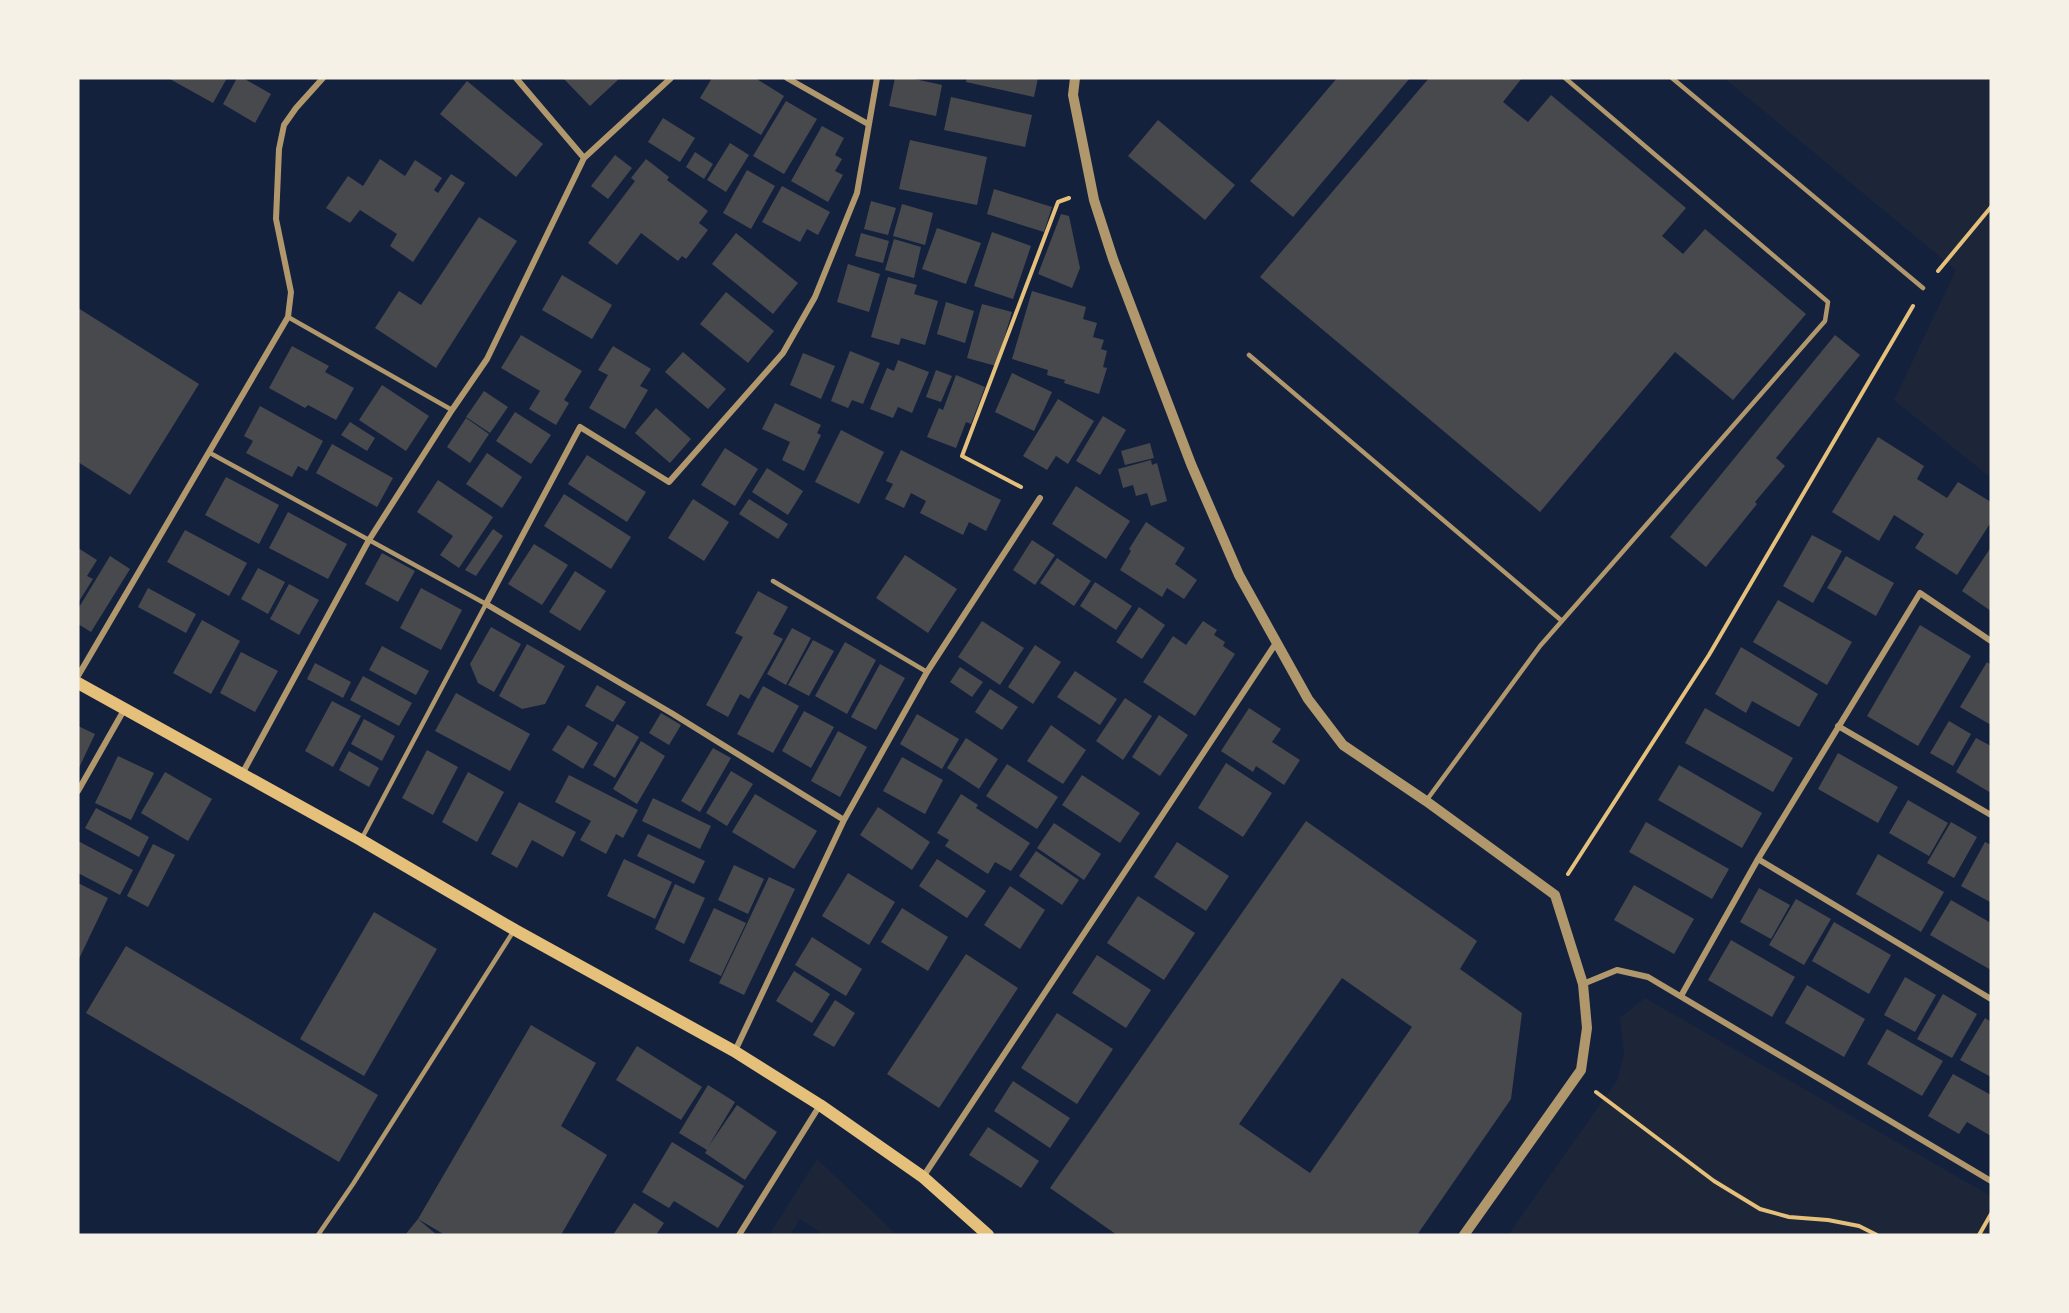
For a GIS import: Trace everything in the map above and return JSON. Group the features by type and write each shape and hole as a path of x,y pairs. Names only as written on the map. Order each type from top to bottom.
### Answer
{"main road":[{"path":"78,683 361,840 515,930 734,1052 820,1105 923,1177 988,1235"}],"street":[{"path":"78,676 288,318 291,292 276,219 279,149 284,124 323,78"},
{"path":"516,78 584,158"},
{"path":"241,774 369,540 487,359 584,158 671,78"},
{"path":"787,78 868,124"},
{"path":"844,820 673,714 486,604 580,426 669,482 783,353 815,297 857,193 877,78"},
{"path":"1075,78 1073,95 1094,200 1113,259 1200,484 1239,575 1308,699 1343,745 1426,801 1555,895 1583,984 1587,1028 1581,1070 1464,1235"},
{"path":"734,1052 844,820 927,672 1040,498"},
{"path":"1681,996 1758,859 1920,593 1991,641"},
{"path":"923,1177 1276,643"},
{"path":"78,791 124,710"},
{"path":"1838,726 1991,815"},
{"path":"1758,859 1991,999"},
{"path":"1583,984 1617,970 1648,977 1991,1181"},
{"path":"739,1235 820,1105"}],"lane":[{"path":"1426,801 1540,646 1825,321 1828,302 1565,78"},
{"path":"1672,78 1923,288"},
{"path":"288,318 452,410"},
{"path":"1249,355 1562,621"},
{"path":"210,453 486,604 361,840"},
{"path":"773,581 927,672"},
{"path":"318,1235 515,930"}],"path":[{"path":"1040,498 962,456 1058,202 1072,196"},
{"path":"1555,895 1709,655 1923,288 1991,207"},
{"path":"1576,1077 1714,1181 1760,1209 1789,1217 1828,1220 1859,1226 1876,1235"},
{"path":"1979,1235 1991,1214"}],"shaded area":[{"path":"1724,78 1991,78 1991,478 1894,400 1956,270"},
{"path":"1645,998 1991,1196 1991,1235 1508,1235 1618,1079 1624,1053 1620,1018"},
{"path":"817,1159 897,1235 824,1235 800,1219 790,1235 769,1235"}],"building":[{"path":"168,78 227,78 213,103"},
{"path":"237,78 243,78 271,94 255,123 223,104"},
{"path":"563,78 620,78 590,106"},
{"path":"712,78 755,78 784,96 761,135 700,98"},
{"path":"895,78 910,78 942,85 936,116 889,106"},
{"path":"967,78 1038,78 1034,97 966,82"},
{"path":"1337,78 1410,78 1293,217 1250,181"},
{"path":"1429,78 1522,78 1503,102 1528,122 1551,95 1686,208 1662,236 1683,254 1705,229 1806,314 1733,400 1675,352 1540,512 1260,277"},
{"path":"467,81 543,144 516,177 440,114"},
{"path":"951,97 1032,115 1025,147 944,130"},
{"path":"786,101 817,119 784,174 753,156"},
{"path":"663,118 695,138 680,162 648,142"},
{"path":"1158,120 1235,185 1205,220 1128,156"},
{"path":"822,126 844,138 835,155 842,159 835,171 843,175 828,202 791,181"},
{"path":"910,140 987,157 977,205 899,189"},
{"path":"730,143 749,155 726,192 707,180"},
{"path":"695,152 713,164 704,179 686,167"},
{"path":"615,155 632,168 608,199 591,186"},
{"path":"380,159 405,176 415,160 442,178 434,190 438,193 451,174 465,183 413,262 390,246 397,234 360,210 350,223 326,208 348,176 363,186"},
{"path":"646,159 669,177 667,180 708,211 699,223 708,230 686,259 682,256 678,261 641,233 617,265 588,243 635,181 631,178"},
{"path":"747,170 775,186 751,229 723,213"},
{"path":"782,186 830,212 818,235 807,229 800,242 762,222"},
{"path":"994,189 1052,207 1044,232 987,214"},
{"path":"871,201 896,208 888,235 864,229"},
{"path":"902,204 933,213 925,245 893,236"},
{"path":"1061,214 1069,216 1080,268 1072,288 1038,274"},
{"path":"479,217 517,241 436,368 375,328 399,291 421,305"},
{"path":"937,228 981,243 966,284 922,269"},
{"path":"992,232 1031,246 1013,299 974,286"},
{"path":"736,233 798,283 773,314 712,264"},
{"path":"861,233 889,241 883,263 855,256"},
{"path":"894,239 921,247 914,278 885,270"},
{"path":"848,264 880,274 869,312 837,302"},
{"path":"562,275 612,305 592,339 542,310"},
{"path":"888,277 917,285 914,294 938,301 925,345 901,338 899,345 871,337"},
{"path":"1032,291 1086,307 1083,319 1097,323 1093,337 1104,340 1101,349 1107,351 1103,367 1107,368 1099,394 1047,375 1048,370 1012,359"},
{"path":"726,292 774,331 748,363 700,324"},
{"path":"946,302 974,311 965,343 937,334"},
{"path":"982,304 1012,312 996,366 967,358"},
{"path":"78,308 199,384 130,495 78,462"},
{"path":"521,335 582,371 564,400 569,403 556,425 529,409 540,391 501,368"},
{"path":"1835,335 1860,355 1776,458 1785,466 1706,567 1670,537"},
{"path":"292,346 329,366 325,372 354,388 336,420 308,405 305,408 269,388"},
{"path":"613,346 651,369 640,386 648,390 625,429 589,408 608,375 598,370"},
{"path":"850,351 880,363 863,404 852,400 848,408 831,401"},
{"path":"683,352 726,389 708,409 665,372"},
{"path":"803,353 835,366 821,399 790,385"},
{"path":"898,360 929,372 912,413 898,407 893,418 870,409 887,368 894,371"},
{"path":"936,370 952,376 941,402 926,397"},
{"path":"1012,373 1052,392 1034,431 995,412"},
{"path":"956,375 985,387 971,424 966,422 956,448 927,437 939,408 943,410"},
{"path":"382,385 429,416 406,451 359,420"},
{"path":"484,391 508,407 490,433 466,417"},
{"path":"1058,399 1094,421 1068,464 1056,456 1047,470 1023,456"},
{"path":"775,403 821,425 817,433 821,435 804,471 782,460 790,442 762,429"},
{"path":"260,406 323,441 307,471 298,466 292,477 246,453 253,441 244,436"},
{"path":"656,408 691,439 670,463 635,433"},
{"path":"515,412 551,435 531,464 496,441"},
{"path":"1103,416 1126,430 1100,475 1076,461"},
{"path":"466,418 489,434 470,463 447,447"},
{"path":"350,422 375,438 367,451 341,435"},
{"path":"841,430 884,452 859,504 815,482"},
{"path":"1878,437 1924,466 1917,479 1947,498 1958,482 1991,502 1991,522 1957,575 1915,548 1924,534 1894,515 1879,541 1832,512"},
{"path":"1150,443 1154,458 1125,465 1121,451"},
{"path":"332,444 393,478 377,507 316,473"},
{"path":"725,448 758,469 735,506 701,485"},
{"path":"901,450 1001,500 986,531 969,522 963,535 920,513 926,501 911,493 904,508 885,499 893,484 886,481"},
{"path":"487,453 522,477 502,508 466,484"},
{"path":"587,455 646,492 627,522 568,484"},
{"path":"1151,460 1152,465 1157,463 1167,501 1151,506 1147,493 1136,496 1133,485 1123,488 1118,469"},
{"path":"767,468 803,491 788,515 752,492"},
{"path":"226,477 279,505 259,544 205,515"},
{"path":"438,480 493,517 459,568 440,555 453,536 417,512"},
{"path":"1076,486 1130,521 1106,559 1052,524"},
{"path":"564,494 631,537 611,569 544,526"},
{"path":"693,499 729,522 704,561 668,538"},
{"path":"749,499 788,524 778,539 739,514"},
{"path":"288,512 347,544 328,579 269,548"},
{"path":"1146,522 1185,548 1175,564 1197,580 1184,599 1167,588 1162,597 1120,570 1131,551 1129,549"},
{"path":"493,529 503,536 476,576 465,570"},
{"path":"185,530 247,563 229,596 167,562"},
{"path":"1812,535 1842,551 1813,603 1783,586"},
{"path":"1032,540 1055,555 1035,585 1013,570"},
{"path":"534,544 568,565 542,605 508,584"},
{"path":"1991,547 1991,611 1962,591"},
{"path":"78,548 97,560 87,576 93,579 78,603"},
{"path":"382,553 415,571 398,602 365,584"},
{"path":"905,555 957,589 928,633 876,598"},
{"path":"110,556 130,569 91,632 78,624 78,609"},
{"path":"1846,556 1894,583 1876,616 1827,588"},
{"path":"1057,558 1091,581 1074,606 1040,583"},
{"path":"258,568 285,582 268,614 241,599"},
{"path":"575,571 606,591 580,631 549,612"},
{"path":"1095,582 1132,606 1116,630 1080,606"},
{"path":"289,584 319,600 299,635 270,619"},
{"path":"148,588 196,614 186,633 138,607"},
{"path":"421,588 462,610 441,650 400,628"},
{"path":"758,591 788,607 773,634 783,639 749,699 740,694 728,717 706,705 743,637 735,633"},
{"path":"1778,600 1852,642 1827,685 1753,642"},
{"path":"1139,607 1165,625 1142,659 1116,642"},
{"path":"202,620 240,641 211,694 173,673"},
{"path":"982,621 1024,648 1000,685 958,657"},
{"path":"1203,621 1217,630 1214,635 1225,642 1223,646 1235,654 1195,716 1143,682 1173,636 1186,645"},
{"path":"1920,625 1971,656 1918,746 1867,716"},
{"path":"491,627 521,644 494,692 478,683 470,664"},
{"path":"792,628 811,638 786,685 767,674"},
{"path":"813,640 834,651 809,696 788,685"},
{"path":"845,642 876,660 847,714 815,696"},
{"path":"527,644 565,666 545,704 522,709 499,696"},
{"path":"1035,645 1061,662 1033,704 1008,687"},
{"path":"382,646 429,671 416,695 369,670"},
{"path":"1741,647 1818,694 1799,727 1752,701 1746,713 1715,694"},
{"path":"241,652 278,671 255,712 220,693"},
{"path":"1987,662 1991,665 1991,725 1960,707"},
{"path":"315,663 351,682 343,698 307,679"},
{"path":"880,664 905,678 876,730 851,717"},
{"path":"960,667 983,682 972,697 950,682"},
{"path":"1075,671 1117,699 1100,725 1057,697"},
{"path":"363,676 412,703 399,726 350,700"},
{"path":"597,685 626,702 613,722 585,706"},
{"path":"763,686 799,706 773,753 737,734"},
{"path":"990,689 1018,707 1002,730 975,712"},
{"path":"456,693 530,734 510,771 435,731"},
{"path":"1125,698 1152,716 1123,760 1096,741"},
{"path":"332,701 361,716 333,767 305,751"},
{"path":"1249,708 1281,729 1272,742 1300,760 1284,785 1256,766 1253,772 1221,751"},
{"path":"1705,708 1793,758 1773,792 1685,743"},
{"path":"804,711 834,727 811,768 782,751"},
{"path":"661,713 681,725 669,745 649,733"},
{"path":"917,714 959,739 942,769 900,744"},
{"path":"1159,715 1188,735 1160,776 1132,757"},
{"path":"364,719 395,736 382,761 351,744"},
{"path":"1949,721 1971,734 1953,766 1930,753"},
{"path":"617,724 639,737 615,778 593,765"},
{"path":"568,725 598,743 583,769 552,750"},
{"path":"1051,725 1086,750 1063,784 1027,761"},
{"path":"78,726 95,734 78,770"},
{"path":"838,731 867,747 840,797 811,781"},
{"path":"966,738 998,759 979,789 947,768"},
{"path":"1976,738 1991,746 1991,793 1956,772"},
{"path":"641,741 665,756 637,804 613,789"},
{"path":"713,748 731,758 700,812 681,801"},
{"path":"427,750 458,767 433,815 402,798"},
{"path":"349,751 379,768 369,787 339,770"},
{"path":"1838,753 1898,787 1878,823 1818,789"},
{"path":"118,756 154,773 131,820 95,803"},
{"path":"902,757 943,780 925,814 883,791"},
{"path":"1226,763 1272,793 1243,837 1198,808"},
{"path":"1007,764 1058,797 1037,829 986,796"},
{"path":"1679,765 1762,813 1742,848 1658,800"},
{"path":"731,771 753,784 727,826 706,813"},
{"path":"165,772 212,799 188,841 141,813"},
{"path":"468,772 504,792 477,842 442,822"},
{"path":"569,775 638,810 623,838 616,834 606,854 580,840 591,821 555,802"},
{"path":"1082,775 1140,813 1120,843 1062,805"},
{"path":"755,794 817,831 794,869 732,832"},
{"path":"961,794 978,805 976,808 1030,843 1011,871 995,862 988,874 945,846 949,840 937,833"},
{"path":"653,798 711,826 700,849 642,821"},
{"path":"1908,800 1948,823 1929,856 1889,833"},
{"path":"519,802 576,832 563,857 532,840 517,868 491,854"},
{"path":"878,807 930,842 912,870 860,835"},
{"path":"96,808 149,837 139,857 85,828"},
{"path":"1306,821 1477,941 1460,969 1522,1013 1511,1099 1417,1235 1117,1235 1050,1188","holes":["1342,978 1412,1027 1310,1173 1239,1124"]},
{"path":"1646,822 1729,869 1712,899 1629,852"},
{"path":"1951,822 1977,837 1954,878 1927,863"},
{"path":"1054,823 1101,854 1084,880 1037,848"},
{"path":"648,834 705,861 694,884 637,856"},
{"path":"78,841 133,870 120,895 78,873"},
{"path":"1177,842 1229,876 1206,911 1154,877"},
{"path":"1985,842 1991,845 1990,902 1961,886"},
{"path":"153,844 175,855 148,907 127,896"},
{"path":"1036,851 1079,880 1062,905 1019,876"},
{"path":"1878,854 1944,892 1921,932 1856,894"},
{"path":"624,859 672,882 655,919 607,896"},
{"path":"937,859 986,891 967,918 919,886"},
{"path":"734,865 764,879 748,914 718,900"},
{"path":"848,873 895,902 869,945 822,916"},
{"path":"769,877 795,889 744,995 719,983"},
{"path":"78,883 108,898 78,961"},
{"path":"675,884 705,898 684,944 655,929"},
{"path":"1634,885 1694,919 1674,954 1614,920"},
{"path":"1010,886 1045,910 1020,949 984,925"},
{"path":"1759,888 1790,905 1771,939 1740,922"},
{"path":"1138,896 1195,933 1164,980 1107,943"},
{"path":"1796,899 1831,919 1804,965 1769,945"},
{"path":"1951,900 1991,923 1991,970 1930,935"},
{"path":"714,908 746,923 721,976 689,961"},
{"path":"902,908 948,937 928,971 881,942"},
{"path":"374,912 437,949 364,1076 300,1039"},
{"path":"1834,922 1891,955 1869,994 1812,961"},
{"path":"812,937 862,969 846,996 795,965"},
{"path":"1731,940 1795,977 1772,1017 1708,980"},
{"path":"126,946 378,1095 339,1162 86,1013"},
{"path":"966,954 1018,988 939,1108 887,1074"},
{"path":"1097,955 1151,990 1126,1028 1072,993"},
{"path":"794,971 830,994 812,1023 776,1001"},
{"path":"1905,977 1936,995 1915,1032 1884,1015"},
{"path":"1807,985 1865,1019 1844,1057 1785,1023"},
{"path":"1943,994 1977,1014 1952,1058 1917,1039"},
{"path":"835,1000 855,1013 834,1047 813,1035"},
{"path":"1057,1013 1113,1049 1077,1104 1021,1068"},
{"path":"1985,1018 1991,1022 1991,1077 1960,1060"},
{"path":"531,1025 596,1063 561,1126 607,1155 561,1235 445,1235 418,1219"},
{"path":"1887,1029 1943,1061 1922,1096 1867,1064"},
{"path":"637,1046 702,1087 681,1120 616,1080"},
{"path":"1953,1074 1991,1095 1991,1136 1967,1122 1959,1134 1928,1116"},
{"path":"1013,1081 1070,1118 1050,1148 994,1111"},
{"path":"708,1085 735,1102 708,1147 737,1105 777,1132 745,1180 705,1153 707,1150 679,1133"},
{"path":"988,1127 1039,1161 1021,1188 969,1155"},
{"path":"672,1142 744,1186 718,1228 674,1201 669,1208 642,1192"},
{"path":"634,1203 664,1223 656,1235 613,1235"},
{"path":"418,1219 437,1235 405,1235"}]}
